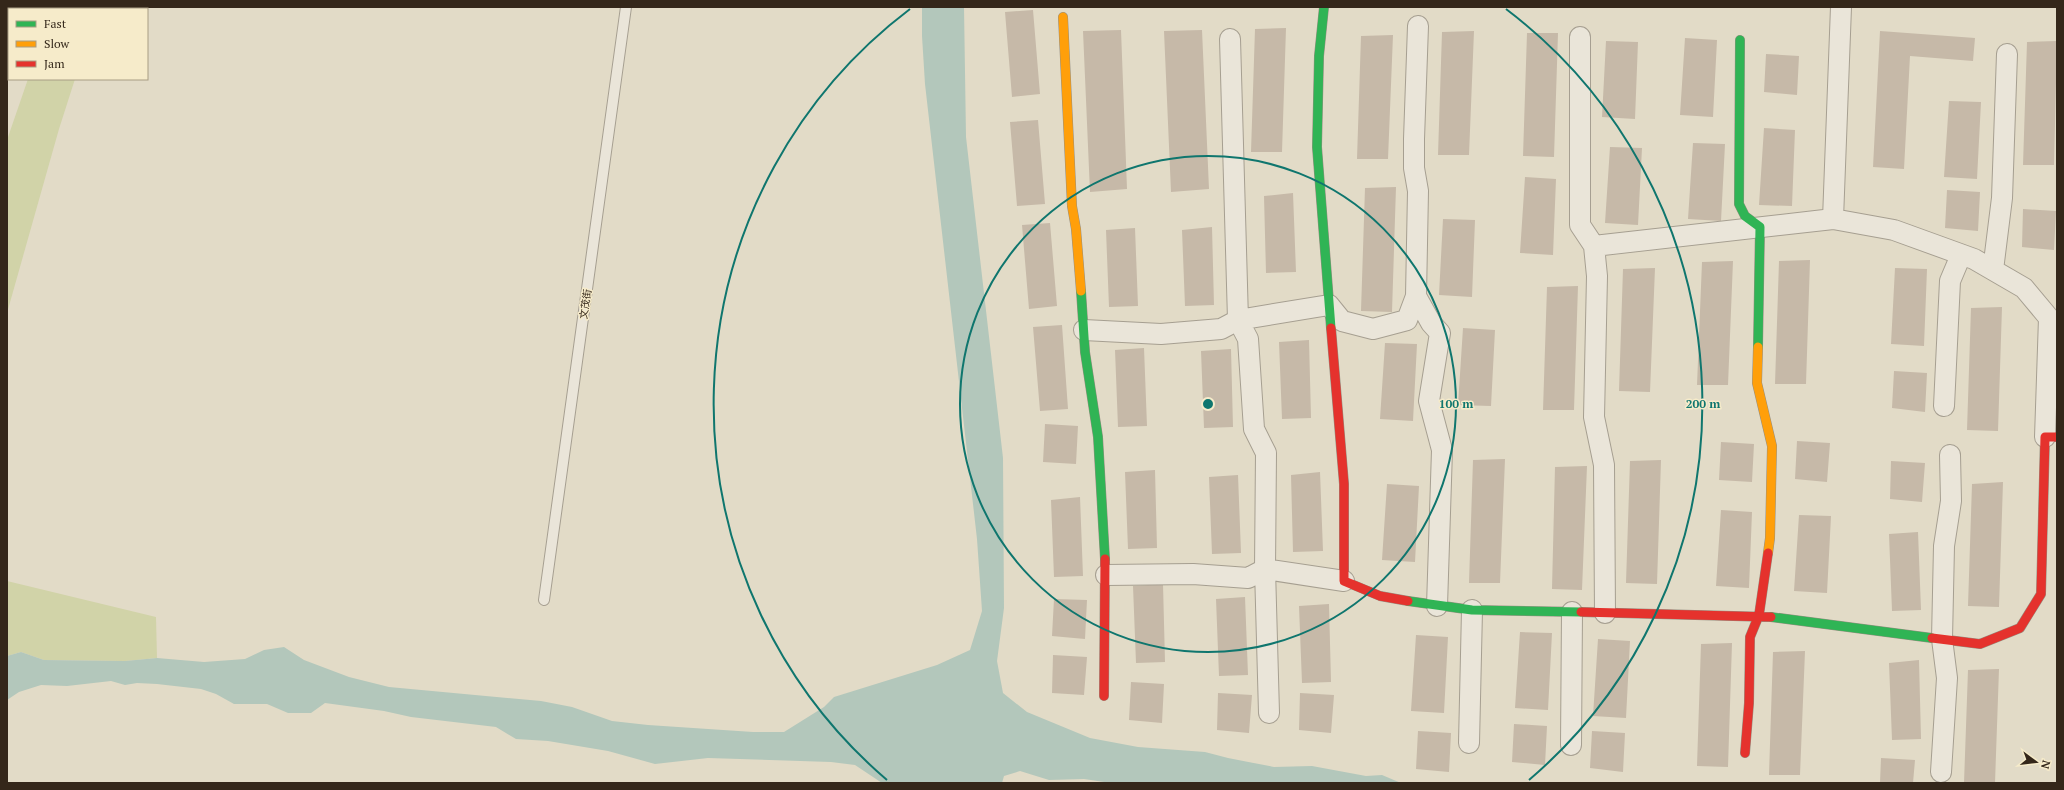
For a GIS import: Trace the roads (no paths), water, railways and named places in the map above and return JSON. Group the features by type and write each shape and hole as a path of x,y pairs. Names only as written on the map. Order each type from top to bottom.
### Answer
{"street":[{"path":"1324,7 1319,56 1317,147 1344,484 1344,581"},
{"path":"1833,219 1842,7"},
{"path":"1063,16 1072,206 1076,229 1084,330 1098,437 1106,575 1104,696"},
{"path":"1329,305 1342,322 1373,328 1407,320 1416,296 1418,191 1414,168 1414,139 1418,26"},
{"path":"1580,37 1580,225 1594,246 1597,276 1594,417 1604,465 1605,613"},
{"path":"1230,39 1238,320 1248,339 1254,429 1266,453 1265,569 1269,713"},
{"path":"1740,40 1739,204 1745,216 1760,227"},
{"path":"1993,270 2002,198 2007,54"},
{"path":"1106,575 1193,574 1248,578 1265,569 1344,581 1380,596 1437,606 1472,610 1760,615 1980,644 2020,628 2042,594 2051,437 2048,318 2024,288 1993,270 1961,255 1894,230 1833,219 1594,246"},
{"path":"1745,753 1749,703 1750,637 1760,615 1770,538 1772,446 1756,383 1760,227"},
{"path":"1944,406 1950,281 1961,255"},
{"path":"1416,296 1431,323 1440,332 1429,401 1442,450 1437,606"},
{"path":"1084,330 1161,334 1221,329 1238,320 1329,305"},
{"path":"1941,772 1947,678 1942,639 1944,546 1951,501 1950,455"},
{"path":"1469,743 1472,610"},
{"path":"1571,745 1572,612"}],"lane":[{"name":"文茂街","path":"544,600 626,7"}]}
